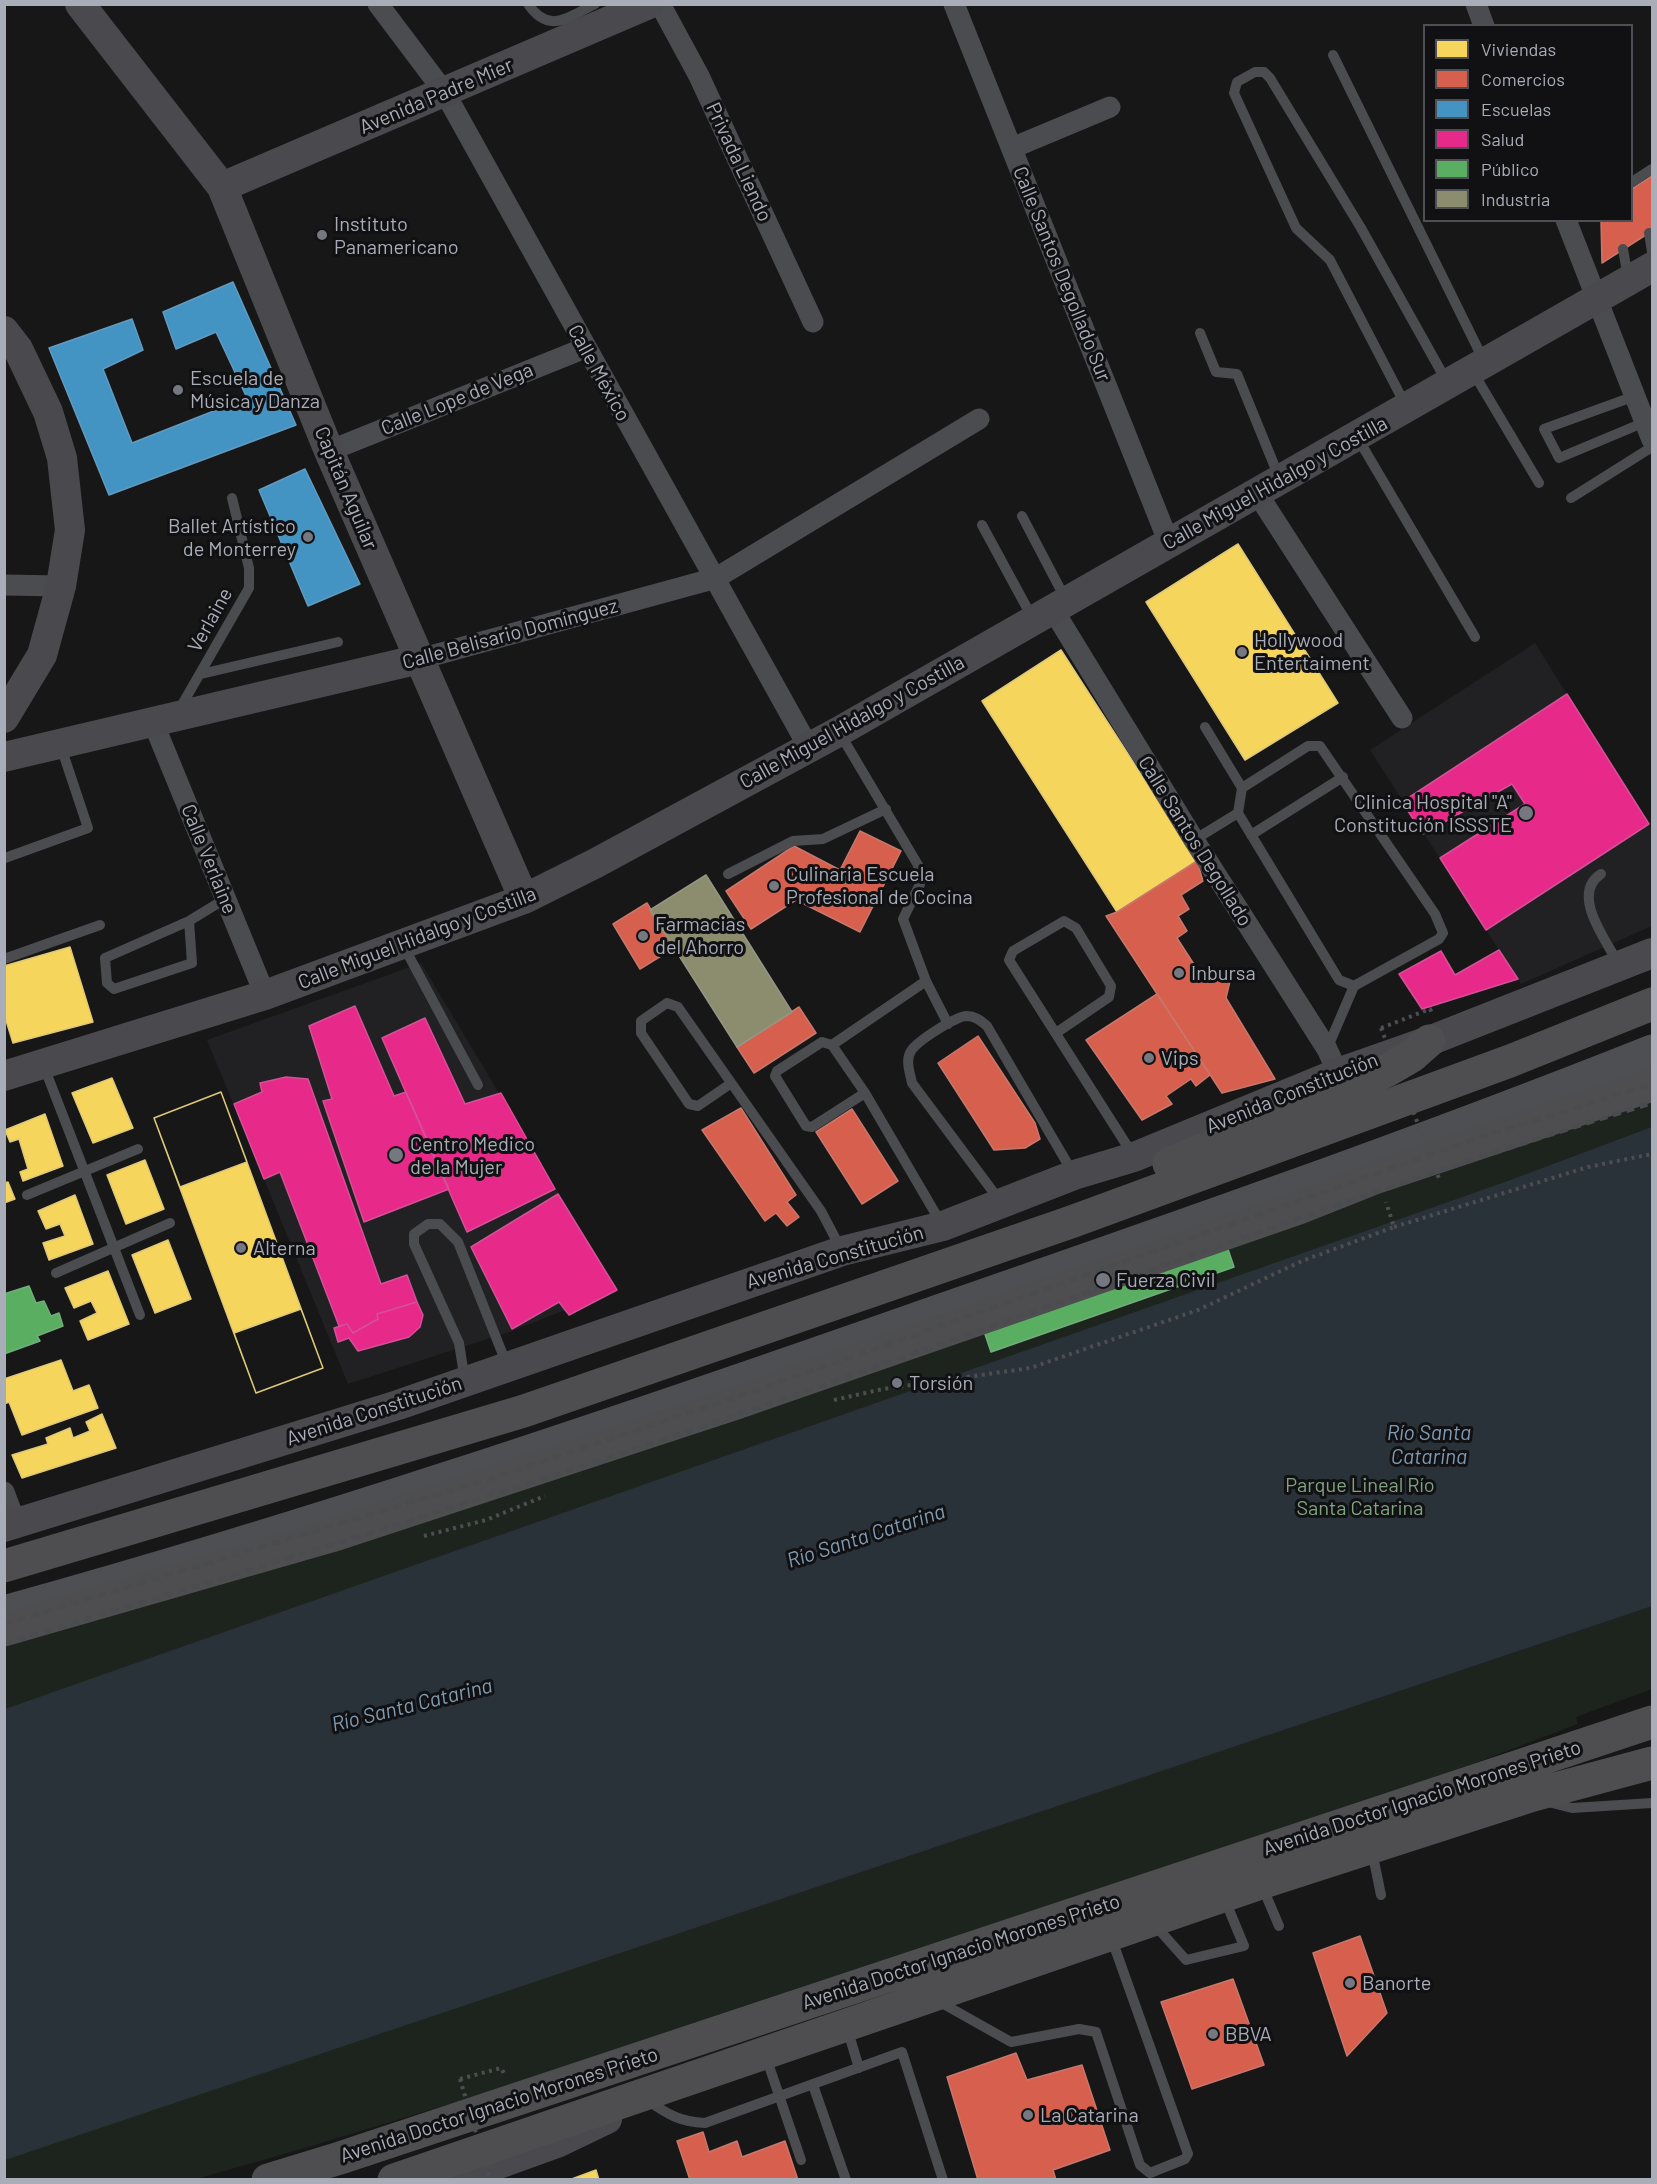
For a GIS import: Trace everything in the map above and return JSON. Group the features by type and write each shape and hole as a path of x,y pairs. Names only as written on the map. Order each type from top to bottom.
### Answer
{"highway":[{"name":"Avenida Constitución","path":"4,1566 524,1411 1071,1222 1510,1061 1653,1004"},
{"path":"1071,1222 1088,1203 1112,1188 1388,1070 1412,1056 1429,1041"},
{"path":"4,1630 331,1536 714,1411 1299,1208 1377,1178 1653,1085"},
{"name":"Avenida Doctor Ignacio Morones Prieto","path":"268,2180 1653,1722"},
{"name":"Avenida Doctor Ignacio Morones Prieto","path":"394,2180 505,2163 636,2098 764,2051 1371,1847 1533,1795 1653,1763"}],"main road":[{"path":"4,1612 311,1522 671,1404 1155,1236 1535,1097 1653,1051"}],"street":[{"name":"Capitán Aguilar","path":"80,4 222,187 329,451 524,899"},
{"name":"Calle México","path":"378,4 445,93 809,748"},
{"name":"Avenida Padre Mier","path":"222,187 649,4"},
{"name":"Privada Liendo","path":"660,4 699,76 813,322"},
{"name":"Calle Santos Degollado Sur","path":"954,4 1169,543"},
{"path":"1476,4 1483,24"},
{"path":"1012,148 1110,107"},
{"path":"1568,222 1649,431"},
{"name":"Calle Miguel Hidalgo y Costilla","path":"4,1076 265,995 524,899 597,863 838,732 1641,274"},
{"path":"4,330 18,350 48,412 62,458 70,530 61,586 42,655 4,718"},
{"name":"Calle Lope de Vega","path":"329,451 585,348"},
{"name":"Calle Belisario Domínguez","path":"4,757 420,659 716,578 979,419"},
{"path":"1269,486 1402,718"},
{"path":"4,585 61,586"},
{"name":"Calle Santos Degollado","path":"1051,609 1333,1061"},
{"name":"Calle Verlaine","path":"163,720 225,899 265,995"},
{"name":"Avenida Constitución","path":"10,1525 292,1438 842,1251 943,1226 1074,1175 1134,1157 1333,1061 1429,1041 1653,953"},
{"path":"4,1492 10,1525"},
{"name":"Avenida Doctor Ignacio Morones Prieto","path":"454,2180 505,2163"}],"lane":[{"path":"528,4 536,16 547,22 560,21 596,4"},
{"path":"1333,55 1469,373"},
{"path":"1407,408 1330,260 1296,228 1234,93 1237,82 1255,72 1264,72 1287,103 1362,228 1469,373 1539,483"},
{"path":"1636,182 1653,169"},
{"path":"1649,233 1653,252"},
{"path":"1623,249 1641,274"},
{"path":"1200,333 1216,372 1237,374 1269,486"},
{"path":"1635,396 1544,429 1558,458 1649,431"},
{"path":"1357,436 1475,637"},
{"path":"1571,498 1653,447"},
{"name":"Verlaine","path":"163,720 201,674 249,588 249,568 232,498"},
{"path":"1022,516 1051,609"},
{"path":"982,525 1051,609"},
{"path":"201,674 338,642"},
{"path":"1205,727 1242,788 1238,813 1339,980 1354,986"},
{"path":"838,732 886,809 921,874 920,884 903,919 926,981 948,1024"},
{"path":"5,858 88,828 60,744"},
{"path":"1242,788 1308,746 1315,744 1325,750 1435,914 1443,933 1434,943 1354,986 1333,1061"},
{"path":"1251,835 1343,777"},
{"path":"728,874 793,841 823,839 886,809"},
{"path":"1194,840 1238,813"},
{"path":"1601,874 1593,880 1587,891 1589,906 1620,966"},
{"path":"189,921 192,963 114,989 107,983 105,958 189,921 225,899"},
{"path":"1056,1033 1109,997 1112,991 1076,928 1064,921 1009,954 1012,967 1034,996 1056,1033 1134,1157"},
{"path":"4,959 100,926"},
{"path":"403,945 478,1085"},
{"path":"832,1045 926,981"},
{"path":"730,1084 698,1106 689,1104 641,1033 641,1021 667,1003 675,1004 821,1211 842,1251"},
{"path":"1002,1204 912,1083 908,1065 911,1051 948,1024 964,1016 976,1017 987,1026 1074,1175"},
{"path":"865,1093 812,1127 803,1125 776,1080 777,1071 822,1042 832,1045 865,1093 943,1226"},
{"path":"43,1064 140,1315"},
{"path":"27,1195 138,1149"},
{"path":"56,1273 170,1223"},
{"path":"465,1381 459,1343 414,1244 414,1234 428,1224 440,1224 459,1242 508,1366"},
{"path":"1533,1795 1547,1803 1572,1808 1653,1803"},
{"path":"1371,1847 1381,1895"},
{"path":"1261,1883 1279,1926"},
{"path":"1150,1921 1186,1960 1244,1946 1223,1896"},
{"path":"929,1996 1011,2042 1079,2029 1096,2032 1140,2165 1150,2174 1185,2159 1188,2154 1110,1934"},
{"path":"846,2025 859,2068"},
{"path":"764,2051 801,2160"},
{"path":"636,2098 670,2117 686,2122 705,2123 902,2052 943,2180"},
{"path":"813,2085 846,2180"}],"path":[{"path":"1430,1009 1381,1028 1440,1181"},
{"path":"828,1401 883,1389 1030,1368 1198,1310 1302,1261 1394,1227 1588,1167 1653,1154"},
{"path":"1385,1202 1394,1227"},
{"path":"412,1539 486,1520 552,1493"},
{"path":"501,2068 460,2079 505,2163"}],"shaded area":[{"name":"Clinica Hospital \"A\" Constitución ISSSTE","path":"1535,643 1652,830 1652,926 1521,984 1370,750"},
{"name":"Centro Medico de la Mujer","path":"421,963 617,1290 569,1315 565,1310 509,1332 348,1384 207,1040"}],"green space":[{"name":"Río Santa Catarina","path":"1652,1089 1652,1689 1576,1717 1578,1724 1470,1765 631,2049 298,2150 196,2179 5,2180 5,1633"}],"water":[{"name":"Río Santa Catarina","path":"1652,1127 1652,1606 5,2160 5,1709 1508,1181"}],"building: Viviendas":[{"name":"Hollywood Entertaiment","path":"1238,544 1338,703 1245,760 1146,602"},
{"path":"1061,650 1197,861 1117,912 982,701"},
{"path":"70,947 93,1022 13,1043 4,1014 4,966"},
{"path":"112,1078 133,1128 93,1143 72,1093"},
{"name":"Alterna","path":"221,1092 323,1368 256,1393 154,1118"},
{"path":"221,1092 247,1162 180,1187 154,1118"},
{"path":"45,1114 63,1166 23,1181 20,1172 28,1169 19,1139 10,1142 5,1130"},
{"path":"145,1160 164,1209 126,1224 107,1175"},
{"path":"8,1182 15,1199 4,1203 4,1183"},
{"path":"75,1195 93,1244 49,1260 43,1243 65,1236 60,1224 46,1229 38,1211"},
{"path":"168,1240 191,1299 155,1313 132,1255"},
{"path":"108,1271 129,1324 88,1340 80,1321 97,1313 91,1301 74,1308 65,1288"},
{"path":"301,1309 323,1368 256,1393 234,1333"},
{"path":"61,1360 73,1391 89,1385 98,1408 22,1435 9,1402 4,1404 4,1379"},
{"path":"102,1414 116,1448 22,1478 12,1455 48,1444 46,1438 70,1428 73,1438 90,1431 86,1422"},
{"path":"596,2170 599,2180 569,2180"}],"building: Comercios":[{"path":"1652,176 1652,231 1602,263 1601,222 1633,222 1633,188"},
{"path":"860,831 901,851 860,932 796,900 751,929 726,891 794,846 840,870"},
{"name":"Inbursa","path":"1197,861 1203,881 1181,895 1189,909 1178,916 1187,931 1177,938 1197,969 1231,977 1226,998 1275,1079 1222,1093 1106,916 1117,912"},
{"name":"Farmacias del Ahorro","path":"647,903 674,948 640,969 613,924"},
{"name":"Vips","path":"1157,994 1210,1075 1196,1086 1191,1079 1166,1096 1172,1104 1142,1120 1086,1040"},
{"path":"799,1007 816,1033 754,1073 737,1047"},
{"path":"978,1036 1035,1123 1040,1139 1025,1148 994,1150 938,1063"},
{"path":"741,1108 796,1195 787,1202 799,1217 787,1226 776,1213 765,1221 702,1130"},
{"path":"852,1109 898,1181 862,1204 816,1132"},
{"name":"Banorte","path":"1360,1936 1387,2013 1347,2056 1313,1953"},
{"name":"BBVA","path":"1233,1979 1264,2065 1192,2089 1161,2002"},
{"name":"La Catarina","path":"1016,2053 1027,2080 1082,2065 1110,2150 1053,2170 1056,2180 978,2180 947,2077"},
{"path":"703,2132 709,2152 737,2141 742,2157 785,2141 798,2180 690,2180 677,2141"}],"building: Escuelas":[{"path":"233,282 296,425 109,495 49,348 132,319 143,350 103,369 132,443 247,398 216,332 176,349 163,312"},
{"name":"Ballet Artístico de Monterrey","path":"305,469 360,584 308,606 259,490"}],"building: Salud":[{"path":"1567,694 1649,824 1486,930 1440,858 1525,804 1512,784 1423,834 1402,802"},
{"path":"1499,950 1518,979 1422,1009 1399,974 1441,951 1455,975"},
{"path":"355,1006 394,1096 406,1092 449,1189 364,1222 323,1101 332,1099 309,1026"},
{"path":"425,1018 465,1104 501,1093 555,1189 467,1232 382,1038"},
{"path":"286,1077 308,1079 381,1284 407,1275 417,1302 377,1314 378,1319 353,1333 347,1324 339,1326 280,1172 264,1179 234,1104 262,1092 260,1083"},
{"path":"558,1194 617,1290 569,1315 559,1302 512,1329 471,1247"},
{"path":"417,1302 423,1315 420,1327 409,1337 358,1351 349,1338 338,1342 334,1328 347,1324 353,1333 378,1319 377,1314"}],"building: Público":[{"name":"Fuerza Civil","path":"1214,1208 1234,1267 991,1352 971,1293"},
{"path":"29,1286 36,1303 44,1301 51,1316 59,1313 63,1326 37,1336 40,1341 4,1354 4,1294"}],"building: Industria":[{"path":"706,875 792,1012 737,1047 650,910"}],"railway":[{"path":"4,1624 489,1479 740,1396 1469,1141 1652,1084"},
{"path":"4,1644 376,1531 653,1443 1311,1214 1652,1103"}],"place":[{"name":"Instituto Panamericano","path":"322,235"},
{"name":"Escuela de Música y Danza","path":"178,390"},
{"name":"Ballet Artístico de Monterrey","path":"308,537"},
{"name":"Hollywood Entertaiment","path":"1242,652"},
{"name":"Clinica Hospital \"A\" Constitución ISSSTE","path":"1526,813"},
{"name":"Culinaria Escuela Profesional de Cocina","path":"774,886"},
{"name":"Farmacias del Ahorro","path":"643,936"},
{"name":"Inbursa","path":"1179,973"},
{"name":"Vips","path":"1149,1058"},
{"name":"Centro Medico de la Mujer","path":"396,1155"},
{"name":"Alterna","path":"241,1248"},
{"name":"Fuerza Civil","path":"1103,1280"},
{"name":"Torsión","path":"897,1383"},
{"name":"Banorte","path":"1350,1983"},
{"name":"BBVA","path":"1213,2034"},
{"name":"La Catarina","path":"1028,2115"}],"park label":[{"name":"Parque Lineal Río Santa Catarina","path":"1360,1496"}]}
